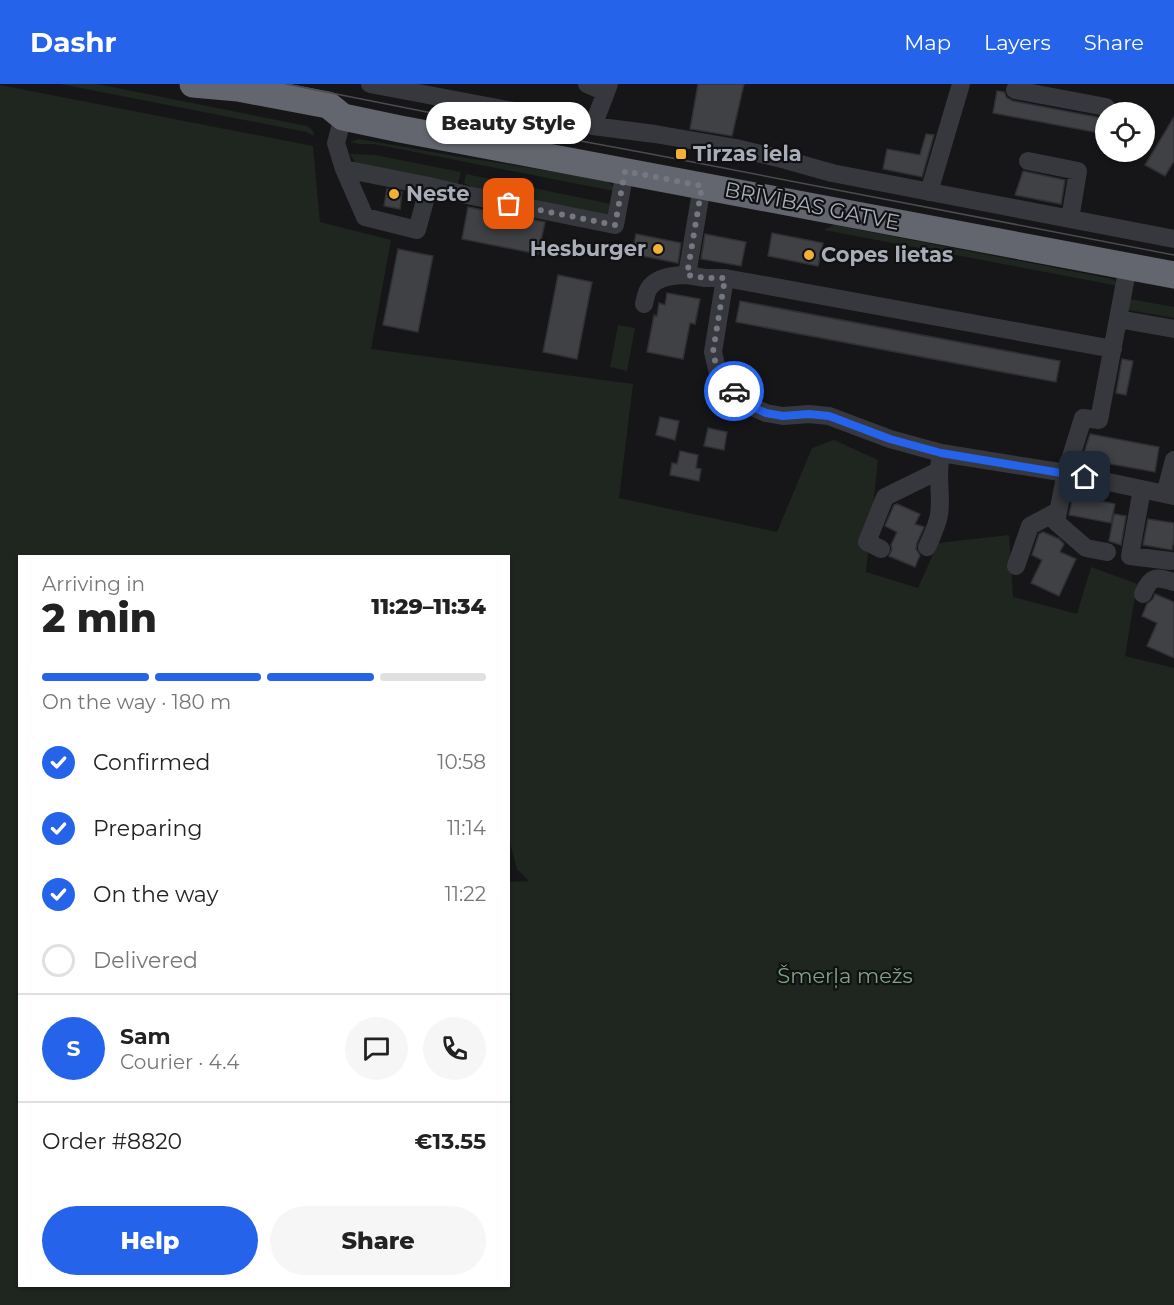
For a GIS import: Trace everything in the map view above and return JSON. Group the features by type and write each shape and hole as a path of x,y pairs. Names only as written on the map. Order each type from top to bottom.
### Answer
{"highway":[{"name":"BRĪVĪBAS GATVE","path":"175,84 234,103 326,123 343,117"},
{"name":"BRĪVĪBAS GATVE","path":"193,84 238,88 328,105 343,117 400,129 1174,275"}],"street":[{"name":"BRĪVĪBAS GATVE","path":"370,84 593,126 736,148 832,173 1174,239"},
{"path":"587,84 607,88 593,126"},
{"path":"929,192 961,84"},
{"path":"1015,90 1073,92 1095,102"},
{"path":"343,117 336,143 344,169 365,217 417,230 429,186"},
{"path":"1028,161 1078,171 1070,219"},
{"path":"344,169 615,225 625,171"},
{"path":"687,275 702,186"},
{"path":"1107,552 1086,548 1056,522 1066,473 1083,418 1099,420 1128,266"},
{"path":"644,304 653,284 672,276 725,278 1113,349"},
{"path":"725,278 713,352 717,369 721,378 732,389 753,407 766,413 783,416 809,414 829,416 890,439 940,462 1066,473 1169,495 1174,460"},
{"path":"1118,319 1174,330"},
{"path":"927,547 940,512 940,462"},
{"path":"881,549 867,542 885,497 940,462"},
{"path":"1142,489 1130,556 1171,561"},
{"path":"1021,563 1030,526 1058,511"},
{"path":"1143,594 1148,582 1153,579 1174,582"}],"green space":[{"path":"60,84 97,84 307,126 312,130 314,136 306,132"},
{"name":"Šmerļa mežs","path":"0,85 313,146 320,222 391,240 371,349 633,384 619,498 777,532 812,448 834,440 878,460 866,572 918,588 938,543 1009,535 1013,597 1077,614 1091,567 1137,584 1125,656 1174,668 1174,1305 0,1305"},
{"path":"359,139 606,180 614,187 614,191 374,144 350,142"},
{"path":"349,154 375,155 461,172 457,187 358,165"},
{"path":"466,174 616,205 613,219 470,190 470,186 464,183"},
{"path":"834,225 1112,279 1119,286 824,230"},
{"path":"1130,299 1174,307 1174,318 1128,310"},
{"path":"618,325 635,328 627,371 610,367"}],"building":[{"path":"698,84 744,84 732,136 690,129"},
{"path":"997,91 1004,92 1007,98 1013,101 1095,117 1095,132 993,113"},
{"path":"1174,117 1174,161 1165,176 1145,165 1147,162 1155,162 1155,148"},
{"path":"926,134 934,135 922,177 883,169 887,149 920,155"},
{"path":"1023,171 1065,180 1061,204 1015,195"},
{"name":"Neste","path":"387,189 402,192 400,209 384,206"},
{"path":"468,207 545,222 538,254 462,239"},
{"path":"772,233 823,243 818,266 768,256"},
{"path":"636,234 681,243 678,263 632,254"},
{"path":"705,234 746,242 741,266 701,259"},
{"path":"398,249 433,256 418,332 383,325"},
{"path":"558,275 592,282 577,359 543,352"},
{"path":"667,293 700,299 695,324 690,323 683,359 647,352 654,315 657,316 659,303 665,305"},
{"path":"740,301 1060,361 1056,382 736,322"},
{"path":"1122,359 1133,361 1126,395 1116,393"},
{"path":"660,417 679,421 675,440 656,435"},
{"path":"708,428 727,432 724,450 704,446"},
{"path":"1090,434 1159,447 1155,472 1082,459"},
{"path":"680,451 698,455 696,468 701,469 699,481 670,475 672,463 677,464"},
{"path":"1073,495 1115,504 1111,523 1069,515"},
{"path":"897,504 920,514 915,524 924,527 917,543 916,549 920,555 915,567 889,556 897,532 885,526 894,505"},
{"path":"1114,514 1126,516 1121,545 1109,541"},
{"path":"1148,519 1174,523 1172,550 1143,545"},
{"path":"1043,532 1059,539 1064,544 1060,552 1076,559 1059,596 1031,583 1042,560 1032,555 1039,534"},
{"path":"1155,594 1174,602 1174,658 1147,646 1157,623 1142,616 1147,604"}],"tram line":[{"path":"286,84 1174,255"}],"way so far":[{"path":"509,204 615,225 625,171 702,186 687,275 725,278 713,352 721,378 734,391"}],"place":[{"name":"Tirzas iela","path":"681,154"},
{"name":"Neste","path":"394,194"},
{"name":"Beauty Style","path":"509,204"},
{"name":"Hesburger","path":"658,249"},
{"name":"Copes lietas","path":"809,255"}],"route":[{"path":"734,391 753,407 766,413 783,416 809,414 829,416 890,439 941,453 1085,477"}]}
